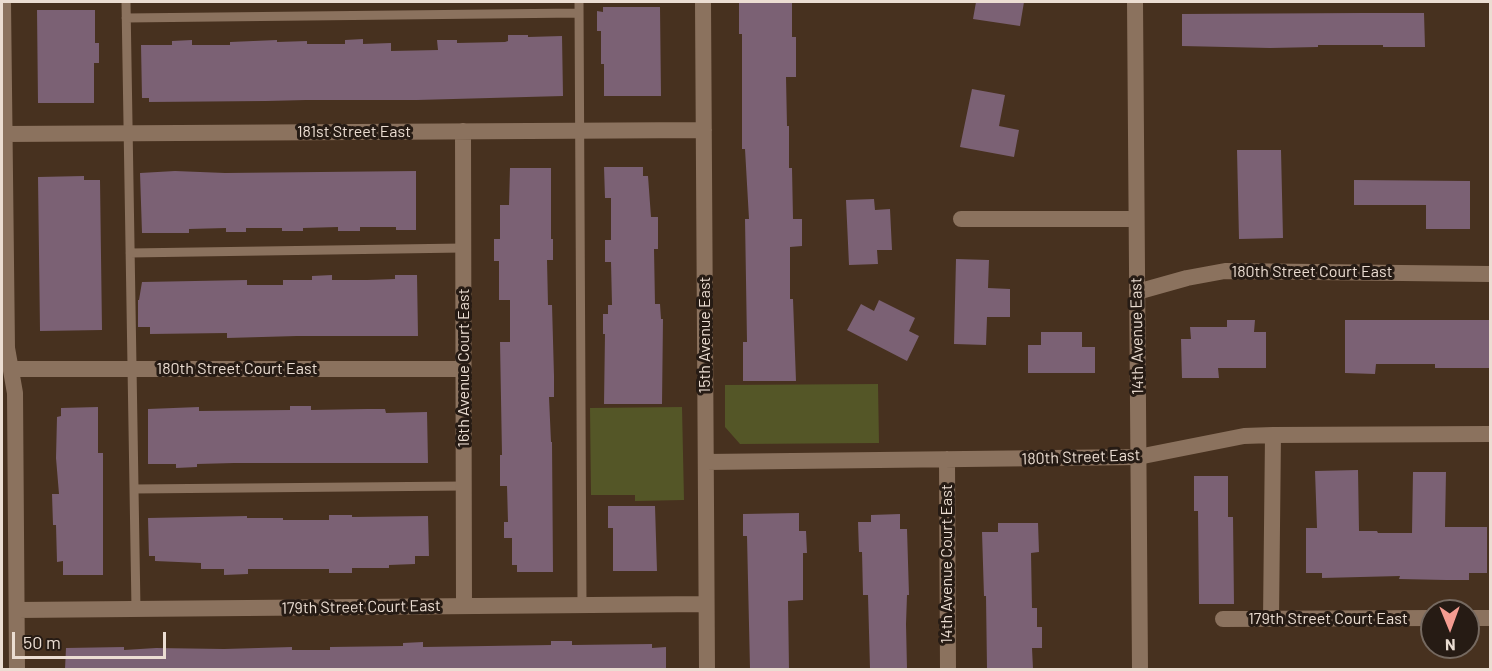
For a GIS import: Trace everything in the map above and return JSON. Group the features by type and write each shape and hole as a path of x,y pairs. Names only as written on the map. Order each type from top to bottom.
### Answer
{"street":[{"path":"3,2 7,348 15,393 17,669"},
{"name":"15th Avenue East","path":"703,2 707,669"},
{"name":"14th Avenue East","path":"1135,2 1140,669"},
{"name":"181st Street East","path":"4,134 704,130"},
{"name":"16th Avenue Court East","path":"462,131 464,606"},
{"path":"961,219 1137,219"},
{"name":"180th Street Court East","path":"1137,292 1187,278 1225,272 1491,274"},
{"name":"180th Street Court East","path":"11,369 464,369"},
{"name":"180th Street East","path":"706,462 1138,457 1232,438 1272,435 1491,434"},
{"path":"1270,619 1272,435"},
{"name":"14th Avenue Court East","path":"947,459 948,669"},
{"name":"179th Street Court East","path":"16,609 706,604"},
{"name":"179th Street Court East","path":"1223,620 1420,618"}],"lane":[{"path":"126,2 136,609"},
{"path":"579,2 582,605"},
{"path":"126,18 579,13"},
{"path":"130,253 463,248"},
{"path":"134,489 464,486"}],"green space":[{"path":"878,384 879,443 740,444 725,427 725,385"},
{"path":"682,407 684,500 635,501 635,495 591,495 590,408"}],"building":[{"path":"739,2 792,2 792,37 796,37 796,77 786,77 787,126 789,126 789,168 792,168 793,219 802,219 802,246 790,247 790,299 793,299 796,381 743,381 743,342 747,342 745,219 749,219 745,149 742,149 742,34 739,34"},
{"path":"976,2 1024,2 1020,26 973,19"},
{"path":"603,7 660,7 661,96 604,96 601,31 597,31 597,11 603,12"},
{"path":"37,10 95,10 95,43 99,43 99,63 94,63 94,103 38,103"},
{"path":"1424,13 1425,47 1383,47 1383,45 1270,48 1182,46 1182,14"},
{"path":"508,35 562,36 563,96 417,100 149,102 149,98 142,98 141,45 172,45 172,41 192,40 192,45 230,45 230,42 277,40 277,42 307,41 307,44 345,44 345,40 363,39 363,44 391,43 391,51 438,50 437,40 457,40 457,43 505,42 508,41"},
{"path":"972,89 1005,95 999,126 1019,130 1014,157 960,147"},
{"path":"1237,150 1281,150 1283,238 1239,239"},
{"path":"604,167 643,167 643,176 648,176 651,217 658,217 658,249 654,249 655,304 660,304 661,319 663,319 662,404 604,404 603,314 608,314 608,305 612,305 611,262 605,262 605,240 611,240 611,198 605,198"},
{"path":"510,168 551,168 553,260 547,260 548,305 552,305 554,376 554,397 549,397 552,442 553,572 517,572 517,565 512,565 512,538 504,538 504,522 508,522 507,486 500,486 500,455 502,455 500,342 510,342 510,300 499,300 499,261 494,261 494,239 500,239 500,205 509,205"},
{"path":"175,171 225,173 416,171 416,230 396,230 396,227 360,227 360,231 338,231 338,227 303,228 303,231 282,231 282,228 246,228 246,232 226,232 226,228 189,229 189,233 142,233 140,173"},
{"path":"84,176 84,180 100,180 102,330 40,331 38,177"},
{"path":"1354,180 1470,181 1470,229 1426,229 1426,205 1354,205"},
{"path":"874,199 875,210 890,209 892,250 877,250 878,264 849,265 846,200"},
{"path":"956,259 989,260 988,288 1010,289 1010,317 987,317 986,345 954,344"},
{"path":"332,275 332,280 367,280 395,279 395,275 417,275 418,336 227,338 227,333 150,334 150,327 138,327 138,300 142,282 247,280 247,285 283,285 283,280 312,280 312,276"},
{"path":"879,300 915,318 909,331 919,336 907,361 847,330 861,304 874,311"},
{"path":"1227,320 1255,320 1254,332 1266,332 1266,368 1218,368 1219,378 1182,378 1181,339 1191,339 1190,327 1227,327"},
{"path":"1345,320 1491,320 1491,368 1435,368 1435,364 1376,364 1375,374 1345,373"},
{"path":"1041,332 1082,332 1082,347 1095,347 1095,373 1028,373 1028,345 1041,345"},
{"path":"290,406 311,406 311,410 385,409 386,413 427,412 428,463 234,463 197,464 197,467 176,468 176,464 148,464 148,409 199,407 199,411 290,410"},
{"path":"98,407 98,453 103,453 103,575 63,575 63,561 57,562 56,525 53,525 52,494 59,494 56,458 57,417 61,416 61,408"},
{"path":"1358,470 1359,531 1377,531 1378,533 1412,533 1413,472 1446,472 1445,527 1487,527 1487,573 1469,573 1469,580 1446,580 1399,579 1400,576 1322,578 1322,573 1306,573 1306,528 1317,528 1315,471"},
{"path":"1194,476 1228,476 1228,517 1233,517 1234,604 1199,604 1198,511 1194,511"},
{"path":"608,506 655,506 657,571 613,571 613,528 608,528"},
{"path":"799,513 799,531 806,531 807,553 803,553 803,600 788,601 789,669 750,669 747,536 743,536 743,514"},
{"path":"900,514 900,529 907,529 909,595 907,595 906,624 907,669 870,669 868,595 863,595 862,552 859,552 858,522 871,522 871,515"},
{"path":"329,515 428,516 429,556 415,556 415,564 389,565 389,568 352,568 352,573 329,573 329,569 248,569 248,574 224,575 224,569 201,569 201,563 155,561 155,556 149,556 148,518 247,516 247,518 283,518 283,520 329,520"},
{"path":"998,523 1038,523 1039,552 1031,553 1032,608 1037,608 1037,627 1042,627 1042,648 1032,648 1033,669 987,669 982,532 998,532"},
{"path":"551,641 572,641 572,645 652,644 652,648 666,647 666,669 65,669 66,648 124,647 124,650 292,647 292,650 330,650 330,647 403,646 403,643 423,642 423,647 551,645"}]}
